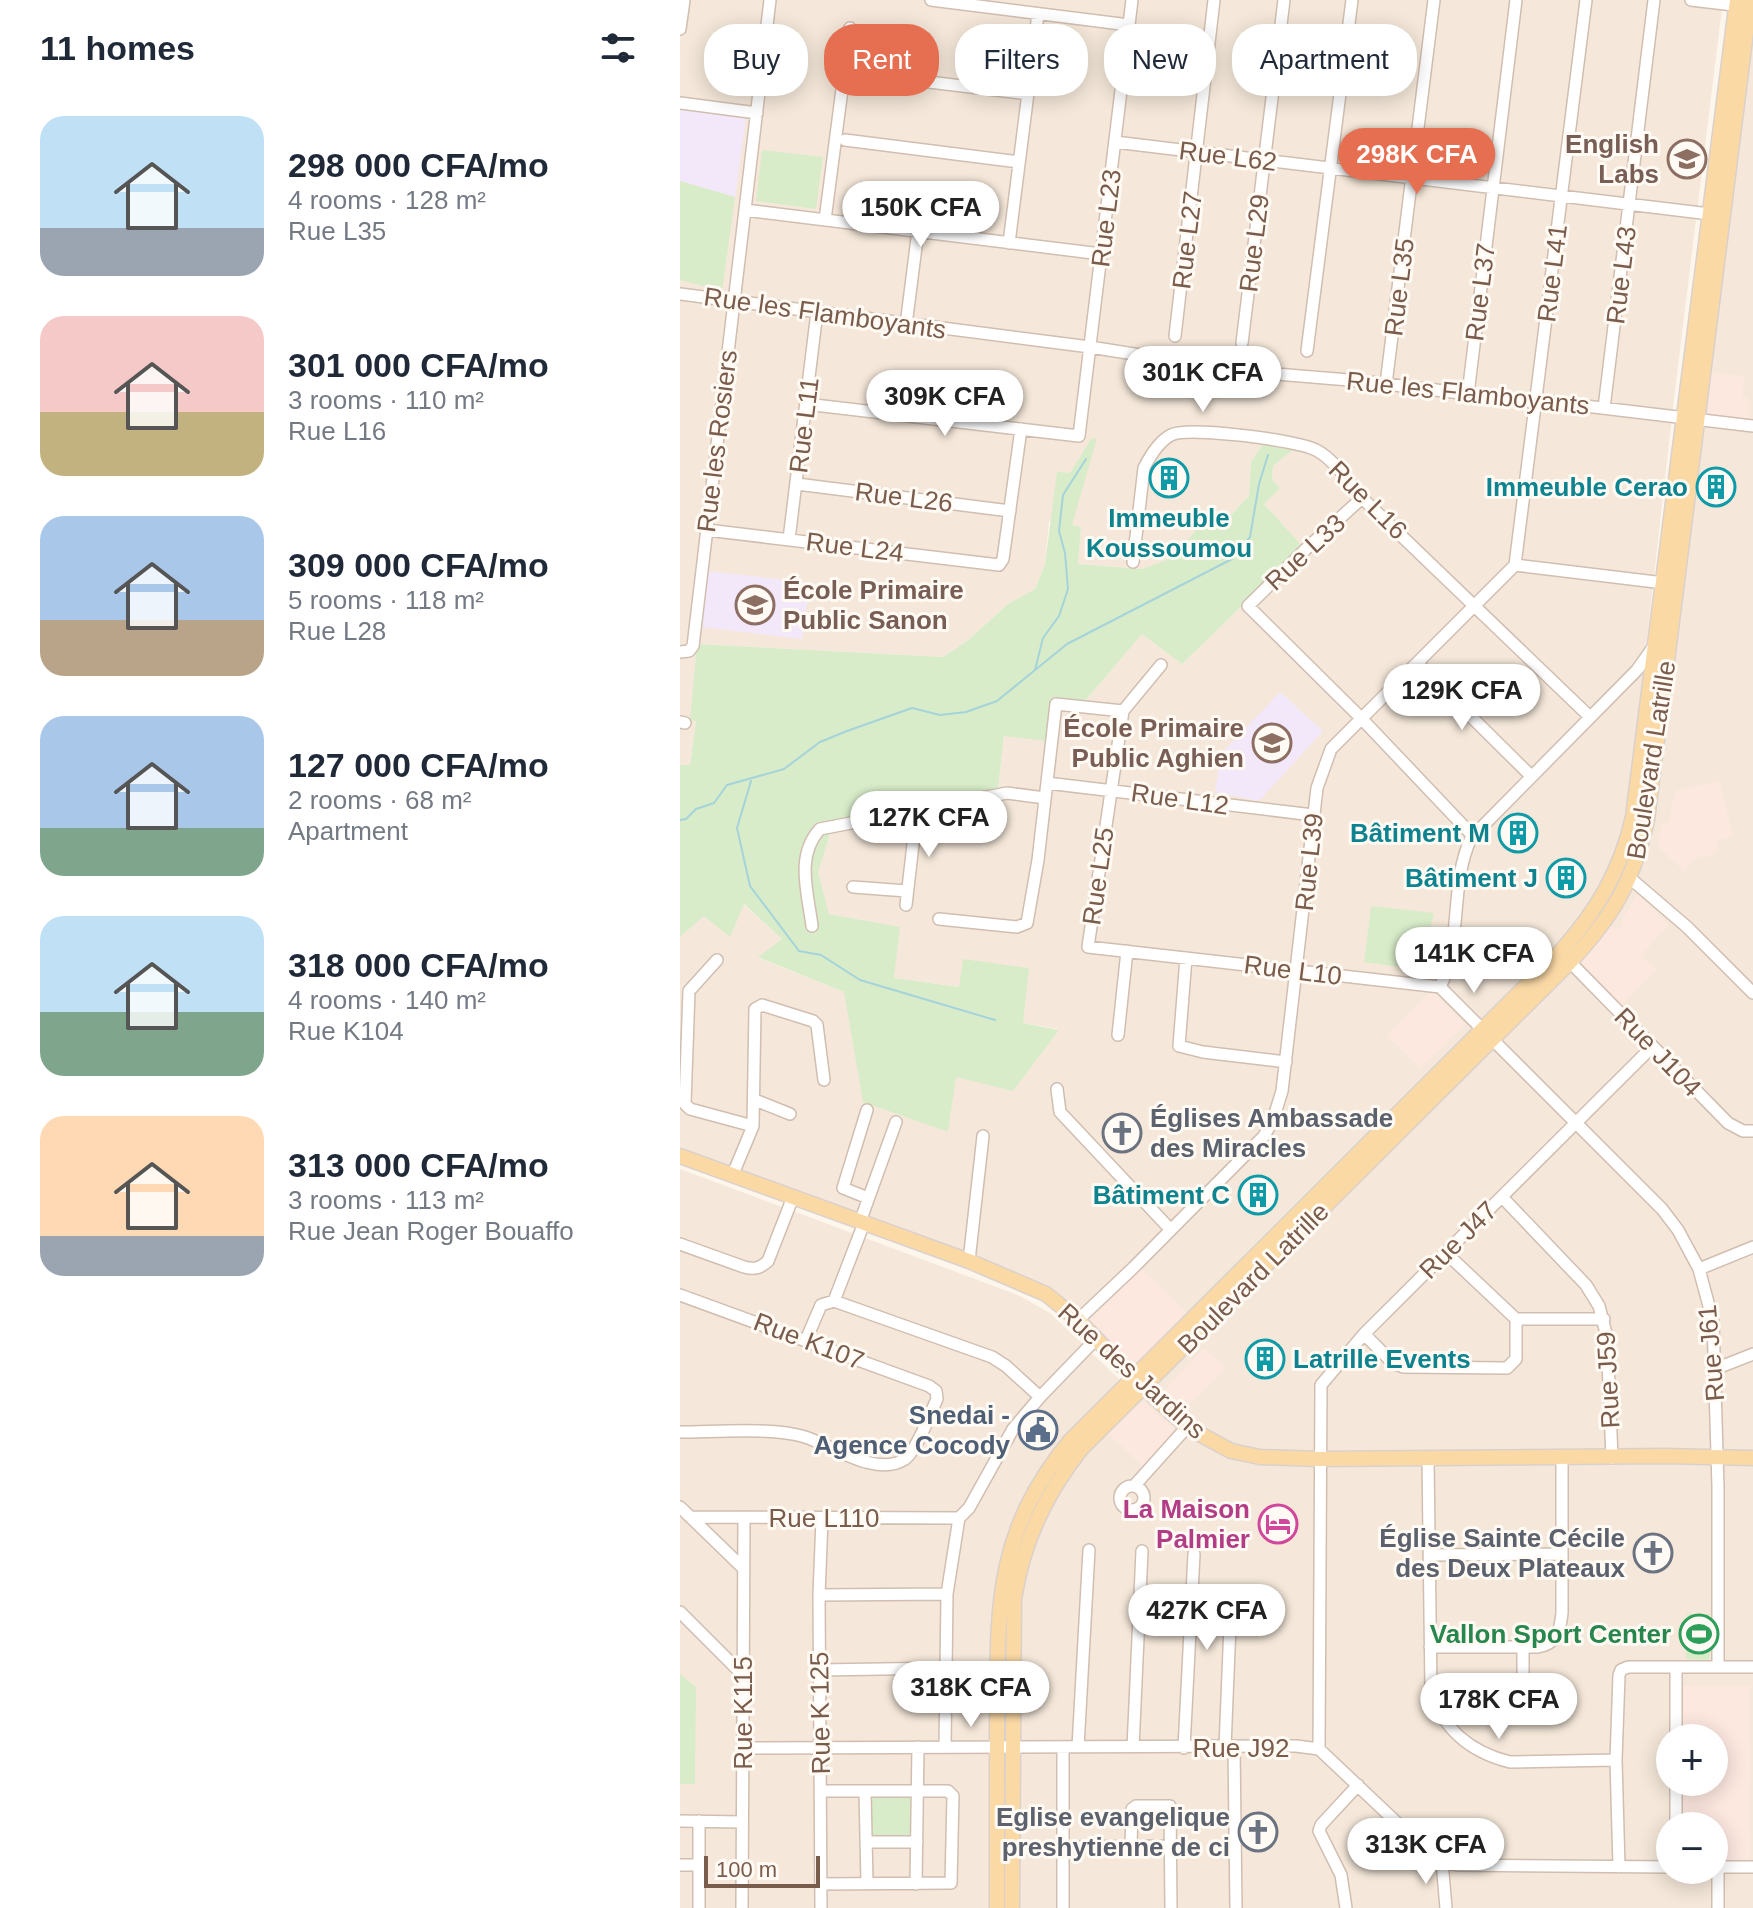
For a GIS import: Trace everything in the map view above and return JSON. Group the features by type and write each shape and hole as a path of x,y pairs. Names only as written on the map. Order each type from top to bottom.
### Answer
{"main road":[{"name":"Boulevard Latrille","path":"1488,1033 1570,962 1599,929 1631,879 1647,820 1691,418 1745,4"},
{"name":"Boulevard Latrille","path":"997,1908 1014,1599 1033,1526 1063,1472 1139,1382 1488,1033 1576,934 1601,900 1618,871 1633,817 1664,583 1691,418"},
{"name":"Rue des Jardins","path":"680,1156 969,1261 1046,1294 1078,1320 1187,1427 1223,1448 1246,1455 1319,1459 1753,1458"},
{"name":"Boulevard Latrille","path":"1005,1747 1012,1908"}],"street":[{"path":"680,29 684,0"},
{"name":"Rue les Rosiers","path":"680,652 691,650 694,643 770,0"},
{"path":"931,0 1121,24"},
{"name":"Rue L23","path":"1129,24 1132,0"},
{"name":"Rue L27","path":"1175,336 1214,0"},
{"name":"Rue L29","path":"1242,343 1284,0"},
{"path":"1307,351 1352,0"},
{"name":"Rue L35","path":"1386,384 1434,0"},
{"name":"Rue L37","path":"1468,394 1516,0"},
{"name":"Rue L41","path":"1535,402 1586,0"},
{"name":"Rue L43","path":"1604,408 1654,0"},
{"path":"1691,0 1745,4"},
{"path":"1036,24 1038,14"},
{"path":"825,220 841,96"},
{"path":"1009,243 1022,96"},
{"name":"Rue L23","path":"1021,429 1079,436 1121,96"},
{"path":"680,103 757,113"},
{"path":"845,140 1015,162"},
{"name":"Rue L62","path":"1115,142 1717,215"},
{"path":"745,210 1101,254"},
{"path":"906,325 918,231"},
{"name":"Rue les Flamboyants","path":"680,294 1090,347 1240,371 1386,384 1753,426"},
{"name":"Rue L11","path":"789,539 817,312"},
{"path":"1535,402 1515,565 1664,583"},
{"path":"806,404 1021,429 1010,511"},
{"name":"Rue L16","path":"1133,562 1144,468 1159,444 1170,436 1182,431 1292,443 1315,450 1329,459 1362,498 1590,717"},
{"name":"Rue L26","path":"797,484 1010,511"},
{"name":"Rue L33","path":"1361,718 1248,606 1362,498"},
{"name":"Rue L24","path":"707,530 1002,563 1010,511"},
{"name":"Rue L39","path":"1078,1320 1264,1136 1281,1102 1313,815 1319,778 1331,749 1515,565"},
{"path":"1488,1033 1440,987 1450,968 1461,859 1472,837 1637,670 1657,641"},
{"path":"1417,663 1531,776"},
{"path":"939,919 1017,927 1027,923 1056,704 1123,711 1161,665"},
{"name":"Rue L25","path":"1088,947 1109,789 1123,711"},
{"path":"1361,718 1472,837"},
{"name":"Rue L12","path":"1047,783 1313,815"},
{"path":"812,926 804,858 812,838 820,829 1007,793 1045,798"},
{"path":"906,905 917,810"},
{"path":"1631,879 1687,927 1753,993"},
{"path":"853,887 907,891"},
{"name":"Rue L10","path":"1088,947 1440,987"},
{"path":"1118,1035 1127,951"},
{"path":"1186,958 1179,1046 1286,1062"},
{"path":"717,960 689,991 685,1104 690,1109 753,1126"},
{"name":"Rue J104","path":"1570,962 1728,1123 1743,1131 1753,1131"},
{"path":"733,1174 753,1126 755,1009 758,1006 813,1021 817,1025 824,1080"},
{"name":"Rue J61","path":"1488,1033 1662,1209 1678,1230 1699,1269 1713,1321 1718,1456 1718,1667"},
{"name":"Rue J47","path":"1319,1749 1321,1385 1364,1334 1652,1047"},
{"path":"1057,1089 1060,1112 1170,1229"},
{"path":"755,1100 790,1114"},
{"path":"867,1110 843,1188 868,1198"},
{"path":"834,1301 896,1122"},
{"path":"969,1261 983,1136"},
{"path":"680,1244 744,1267 761,1267 768,1261 793,1197"},
{"name":"Rue J59","path":"1502,1197 1586,1285 1599,1306 1604,1319 1612,1458"},
{"path":"1699,1269 1753,1247"},
{"path":"1446,1253 1516,1319 1604,1319"},
{"name":"Rue K107","path":"680,1295 929,1386 936,1391 937,1399 911,1453 898,1462 861,1461 820,1442 784,1433 680,1432"},
{"path":"806,1340 821,1305 834,1301 992,1357 1040,1397"},
{"path":"1364,1334 1393,1363 1403,1367 1507,1368 1516,1359 1516,1319"},
{"path":"945,1747 947,1594 959,1518 969,1508 1009,1436 1040,1397 1096,1339"},
{"path":"1715,1369 1753,1354"},
{"path":"1134,1486 1187,1427"},
{"path":"1428,1458 1431,1690 1435,1705 1450,1729 1476,1749 1510,1762 1616,1760"},
{"path":"1430,1647 1523,1647 1547,1645 1555,1639 1561,1629 1562,1458"},
{"path":"680,1507 743,1568"},
{"name":"Rue L110","path":"690,1517 959,1518"},
{"name":"Rue K115","path":"742,1908 744,1517"},
{"name":"Rue K 125","path":"821,1908 819,1595 822,1519"},
{"path":"1078,1747 1089,1550"},
{"path":"1133,1747 1142,1551"},
{"path":"1184,1748 1194,1554"},
{"path":"1429,1555 1562,1554"},
{"path":"819,1595 947,1594"},
{"path":"680,1612 743,1675"},
{"path":"1230,1625 1229,1747 1236,1908"},
{"path":"1523,1647 1523,1691"},
{"path":"1619,1867 1616,1760 1621,1670 1628,1667 1753,1667"},
{"path":"1676,1667 1676,1724"},
{"path":"819,1670 945,1668"},
{"path":"916,1884 918,1747"},
{"path":"1063,1747 1063,1908"},
{"name":"Rue J92","path":"743,1748 1319,1749 1442,1862"},
{"path":"1346,1908 1341,1875 1319,1831 1358,1785"},
{"path":"821,1791 952,1792 951,1883 821,1884"},
{"path":"865,1791 867,1883"},
{"path":"1131,1847 1132,1809 1166,1805 1171,1809 1171,1908"},
{"path":"680,1821 742,1822"},
{"path":"699,1821 699,1908"},
{"path":"866,1842 917,1842"},
{"path":"1062,1847 1170,1846"},
{"path":"1446,1908 1442,1862 1457,1865 1656,1867"},
{"path":"680,1865 699,1865"},
{"path":"1728,1867 1753,1867"},
{"path":"1717,1884 1718,1908"}],"shaded area":[{"path":"680,0 1723,0 1627,816 1612,866 1582,916 1557,945 1188,1314 1088,1323 1043,1285 1026,1277 680,1147 680,937 704,915 743,904 782,939 759,958 844,992 948,1131 955,1077 1058,1029 1023,1023 960,987 894,978 899,927 829,914 817,872 832,830 997,798 1004,736 1053,697 1085,701 1142,633 1182,664 1303,547 1264,504 1273,466 1251,462 1249,496 1218,527 1203,521 1174,557 1143,569 1078,564 1081,527 1049,521 1045,564 1035,589 1008,604 967,641 943,657 697,644 691,720 696,721 690,765 680,765"},
{"path":"1753,18 1753,1908 680,1908 680,1169 1018,1295 1050,1313 1120,1380 1156,1385 1577,963 1632,884"},
{"path":"680,100 746,118 735,197 680,181"},
{"path":"1711,373 1744,376 1742,397 1748,398 1748,421 1711,416 1707,412"},
{"name":"École Primaire Public Sanon","path":"708,571 810,583 802,639 701,627"},
{"name":"École Primaire Public Aghien","path":"1280,692 1323,731 1259,801 1215,792 1221,754"},
{"path":"1719,781 1733,836 1716,841 1719,851 1702,858 1699,855 1684,871 1658,846 1662,823 1669,823 1675,791"},
{"path":"1638,894 1669,925 1641,955 1656,970 1620,1007 1575,963 1611,926 1616,931 1623,925 1622,920"},
{"path":"1432,991 1465,1024 1420,1068 1387,1035"},
{"path":"1140,1268 1188,1314 1136,1368 1088,1323"},
{"path":"1204,1348 1225,1368 1185,1409 1165,1390"},
{"path":"1144,1402 1177,1432 1143,1466 1107,1432 1136,1403"},
{"path":"1036,1410 1059,1431 1042,1451 1016,1433"},
{"path":"1680,1686 1750,1686 1750,1862 1728,1862 1728,1812 1680,1812 1680,1796 1728,1796 1728,1724 1680,1724"}],"green space":[{"path":"762,150 823,157 816,209 756,201"},
{"path":"680,181 735,197 722,291 680,280"},
{"path":"1097,438 1072,525 1081,527 1078,564 1142,569 1174,557 1203,521 1219,527 1249,496 1251,462 1264,442 1294,449 1273,466 1272,480 1280,488 1264,504 1303,547 1182,664 1142,634 1085,701 1053,697 1046,741 1004,736 997,798 831,831 818,872 829,914 900,927 894,978 959,987 963,959 1029,968 1023,1023 1059,1030 1013,1091 956,1077 948,1132 863,1102 844,992 758,957 782,939 744,904 730,937 704,916 680,937 680,765 690,765 696,721 690,720 697,644 943,657 967,641 1008,604 1035,589 1045,564 1057,472 1070,473 1091,439"},
{"path":"1371,906 1434,913 1420,970 1364,962"},
{"name":"Vallon Sport Center","path":"1687,1614 1710,1614 1708,1660 1686,1659"},
{"path":"680,1674 696,1687 695,1784 680,1784"},
{"path":"870,1796 913,1796 913,1838 870,1838"}],"waterway":[{"path":"680,820 686,819 696,809 714,803 727,785 784,769 820,742 847,731 912,708 940,715 966,712 997,701 1067,644 1232,559 1250,537 1259,484 1268,455"},
{"path":"1035,670 1043,638 1059,616 1068,589 1065,553 1059,531 1063,495 1086,459"},
{"path":"751,781 737,828 750,886 799,951 821,955 860,980 995,1020"}],"place":[{"name":"English Labs","path":"1687,159"},
{"name":"Immeuble Koussoumou","path":"1169,478"},
{"name":"Immeuble Cerao","path":"1716,487"},
{"name":"École Primaire Public Sanon","path":"755,605"},
{"name":"École Primaire Public Aghien","path":"1272,743"},
{"name":"Bâtiment M","path":"1518,833"},
{"name":"Bâtiment J","path":"1566,878"},
{"name":"Églises Ambassade des Miracles","path":"1122,1133"},
{"name":"Bâtiment C","path":"1258,1195"},
{"name":"Latrille Events","path":"1265,1359"},
{"name":"Snedai - Agence Cocody","path":"1038,1430"},
{"name":"La Maison Palmier","path":"1278,1524"},
{"name":"Église Sainte Cécile des Deux Plateaux","path":"1653,1553"},
{"name":"Vallon Sport Center","path":"1699,1634"},
{"name":"Eglise evangelique preshytienne de ci","path":"1258,1832"}]}
